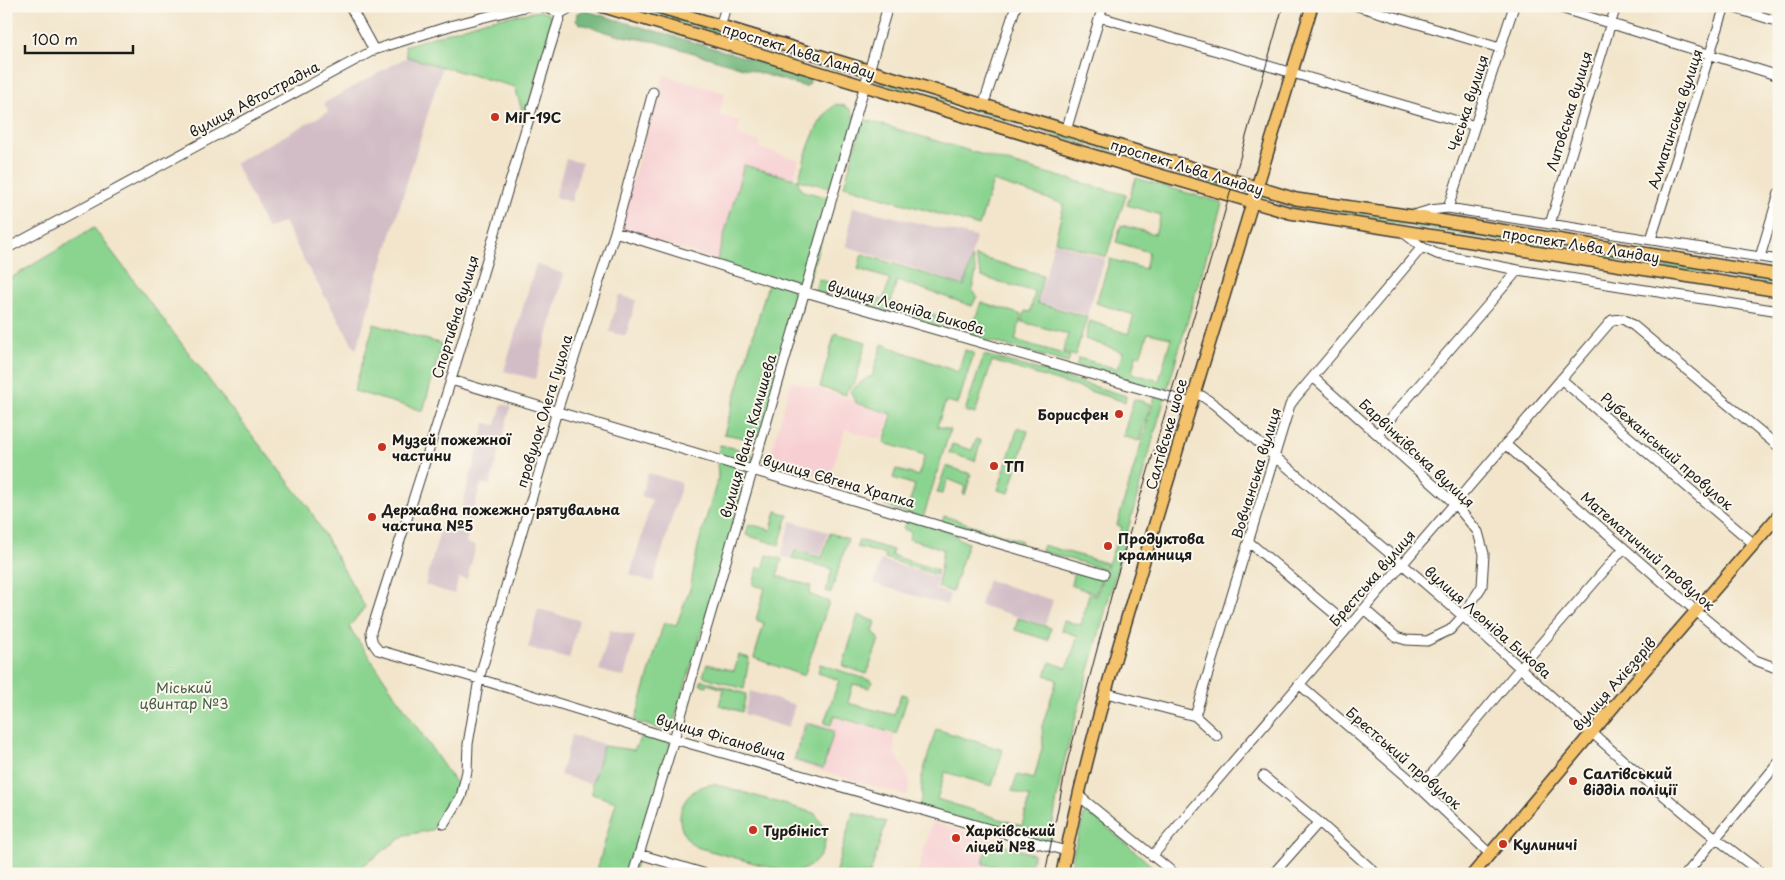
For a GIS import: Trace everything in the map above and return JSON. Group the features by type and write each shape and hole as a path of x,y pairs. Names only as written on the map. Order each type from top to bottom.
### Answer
{"main road":[{"name":"проспект Льва Ландау","path":"601,6 1290,213 1779,291"},
{"name":"проспект Льва Ландау","path":"655,6 1257,189 1296,199 1779,275"},
{"name":"Салтівське шосе","path":"1062,874 1079,796 1106,693 1192,398 1312,6"},
{"name":"вулиця Ахієзерів","path":"1473,874 1592,732 1779,515"}],"street":[{"path":"350,6 374,50"},
{"name":"вулиця Автострадна","path":"6,249 374,50 453,24 528,6"},
{"path":"541,6 561,13 573,6"},
{"path":"720,27 726,6"},
{"name":"вулиця Івана Камишева","path":"633,874 888,6"},
{"path":"983,106 1016,6"},
{"path":"1066,131 1103,6"},
{"path":"1358,6 1500,48"},
{"name":"Чеська вулиця","path":"1448,208 1514,6"},
{"path":"1554,6 1779,76"},
{"name":"Литовська вулиця","path":"1550,224 1616,6"},
{"path":"1726,6 1779,22"},
{"name":"Алматинська вулиця","path":"1651,239 1726,6"},
{"name":"Спортивна вулиця","path":"372,642 371,632 451,380 561,13"},
{"path":"1100,17 1475,126"},
{"name":"провулок Олега Гуцола","path":"444,824 461,797 467,771 468,744 479,679 557,411 615,232 653,92"},
{"path":"1760,257 1779,193"},
{"path":"1413,216 1430,210 1448,208 1779,260"},
{"path":"1400,231 1422,247 1437,254 1518,270 1779,311"},
{"name":"вулиця Леоніда Бикова","path":"615,232 805,292 1192,398 1202,396 1463,616 1714,838 1763,874"},
{"name":"Вовчанська вулиця","path":"1195,716 1250,542 1290,405 1422,247"},
{"path":"1378,434 1518,270"},
{"name":"Брестська вулиця","path":"1153,855 1612,320 1623,319 1634,326 1779,448"},
{"name":"Барвінківська вулиця","path":"1313,378 1454,503 1478,532 1484,554 1482,586 1463,616 1450,630 1427,641 1406,640 1396,637 1364,609"},
{"name":"Рубежанський провулок","path":"1561,379 1754,544"},
{"name":"вулиця Євгена Храпка","path":"451,380 1104,574"},
{"name":"Математичний провулок","path":"1506,444 1697,612 1755,660 1779,669"},
{"path":"1250,542 1349,626"},
{"path":"1420,788 1520,668 1624,548"},
{"name":"вулиця Фісановича","path":"372,642 378,650 674,739 1066,852"},
{"name":"Брестський провулок","path":"1299,684 1420,788 1490,854"},
{"path":"1106,693 1195,716 1217,736"},
{"path":"1686,874 1779,762"},
{"path":"1263,776 1377,874"},
{"path":"1079,796 1175,874"},
{"path":"1273,874 1318,822"},
{"path":"639,854 706,874"}],"shaded area":[{"path":"407,57 442,67 356,350 284,222 267,229 235,163 328,112 324,103"},
{"path":"663,75 725,93 719,115 740,121 738,132 742,137 760,142 759,148 799,160 766,276 619,229"},
{"path":"566,159 582,163 571,202 555,197"},
{"path":"853,207 976,237 964,285 846,246"},
{"path":"1054,242 1105,259 1087,315 1038,302"},
{"path":"536,264 564,274 535,379 504,371"},
{"path":"619,295 636,300 626,336 609,332"},
{"path":"791,381 854,400 855,404 890,414 881,440 845,429 830,477 769,461"},
{"path":"502,404 511,406 490,485 481,484 471,521 459,518 485,423 496,425"},
{"path":"648,473 682,483 653,582 630,575 652,500 641,496"},
{"path":"791,521 828,532 821,556 794,548 790,558 781,556"},
{"path":"441,527 468,535 466,543 476,546 467,579 459,578 454,594 425,585"},
{"path":"881,560 938,577 935,589 950,594 947,605 874,584"},
{"path":"988,580 1053,600 1045,625 980,605"},
{"path":"538,609 579,620 569,659 528,648"},
{"path":"610,630 635,636 624,677 599,670"},
{"path":"750,691 795,705 788,728 744,714"},
{"path":"835,718 894,735 895,753 910,781 907,796 792,762 804,720 832,728"},
{"path":"572,735 603,744 592,784 560,775"},
{"name":"Харківський ліцей №8","path":"932,822 1036,853 1032,874 1006,871 1005,874 917,874"}],"green space":[{"path":"627,6 640,6 844,68 843,72"},
{"path":"539,11 547,13 554,22 527,112 523,114 515,87 407,57 405,46 487,20"},
{"path":"582,11 809,76 810,83 806,87 657,42 616,35 578,23 576,21 577,13"},
{"path":"880,79 1223,183 1222,187 879,82"},
{"path":"836,104 851,110 855,123 837,183 828,187 798,180 816,129 828,111"},
{"path":"863,119 1126,195 1106,257 1055,241 1064,204 993,181 979,226 844,186"},
{"path":"744,165 798,180 803,191 833,199 761,441 724,434 769,281 716,264"},
{"path":"1136,178 1222,203 1156,428 1072,731 1062,770 1049,845 919,806 922,795 921,780 936,729 1003,750 992,786 945,772 937,799 1022,826 1030,797 1012,791 1017,775 1034,779 1043,744 1042,726 1057,680 1045,675 1050,662 1067,668 1078,636 1061,630 1064,621 1081,625 1089,594 1096,596 1122,527 1117,525 1157,390 1076,366 1079,358 1117,369 1123,352 1085,339 1090,321 1128,334 1134,315 1096,303 1110,259 1145,269 1149,252 1116,242 1121,225 1155,234 1161,215 1127,205","holes":["1148,333 1171,338 1159,381 1132,373 1136,355 1140,356"]},
{"path":"1282,201 1779,282 1779,286 1281,205"},
{"name":"Міський цвинтар №3","path":"94,228 309,508 365,607 349,627 460,790 432,830 405,835 351,874 6,874 6,281"},
{"path":"862,254 964,286 972,258 976,272 972,290 977,296 972,306 897,280 891,302 966,324 963,334 815,291 818,279 883,300 890,279 858,269"},
{"path":"975,256 1043,275 1037,303 1087,317 1075,356 1063,352 1068,334 1022,322 1025,311 1030,312 1035,292 982,277"},
{"path":"981,302 1022,315 1015,340 1070,356 1068,363 970,335"},
{"path":"374,324 442,344 423,411 354,391"},
{"path":"835,333 866,342 855,383 846,391 846,395 820,387"},
{"path":"882,344 958,372 965,350 974,353 958,404 946,401 937,426 950,430 923,518 885,506 887,498 909,504 915,485 893,478 896,469 918,476 925,455 884,443 892,414 856,403 850,391 868,377 872,377"},
{"path":"984,355 1126,396 1125,402 992,361 975,414 965,411"},
{"path":"1134,399 1151,404 1139,441 1123,436"},
{"path":"1018,427 1028,431 1009,493 998,490"},
{"path":"976,439 981,441 975,461 949,453 952,444 972,450"},
{"path":"720,445 748,451 756,458 672,727 665,731 635,721 664,622 676,626 690,589 698,546 718,478 717,459"},
{"path":"946,466 971,474 965,495 963,494 965,486 948,479 942,494 937,493"},
{"path":"776,511 788,515 779,545 746,535 749,524 771,530"},
{"path":"944,516 1022,541 1020,546 942,522"},
{"path":"907,518 956,534 957,538 968,543 952,592 938,587 943,549 909,539 911,532 903,529"},
{"path":"830,533 848,539 831,593 826,591 832,569 792,558 795,550 822,558"},
{"path":"859,540 893,550 891,555 937,570 937,575 885,558 885,554 857,547"},
{"path":"1043,545 1106,563 1104,569 1041,551"},
{"path":"767,555 782,559 777,576 811,586 809,594 829,602 804,676 754,658 764,623 756,620 765,588 753,585 758,567 763,569"},
{"path":"1075,567 1103,574 1095,594 1071,585"},
{"path":"858,615 876,622 873,631 879,639 867,674 843,666"},
{"path":"1018,618 1051,628 1048,640 1015,630"},
{"path":"739,655 749,658 744,689 703,676 707,664 734,671"},
{"path":"820,664 872,681 870,688 853,684 848,703 894,715 901,694 908,696 896,734 834,716 831,725 824,723 839,680 818,673"},
{"path":"702,680 746,694 742,712 719,705 724,689 700,684"},
{"path":"806,723 834,731 823,769 794,760"},
{"path":"643,733 672,744 633,874 596,874 616,802 592,794 592,784 603,746 634,750"},
{"name":"Турбініст","path":"715,784 814,813 821,823 825,842 823,851 818,859 801,870 790,873 696,847 687,839 682,829 680,819 682,809 686,800 693,792 703,786"},
{"path":"1086,809 1161,874 1070,874 1073,854"},
{"path":"853,812 886,822 870,874 835,874"},
{"path":"988,841 1033,854 1030,873 983,864"}],"tram line":[{"path":"1045,874 1067,763 1113,589 1223,218 1283,6"}],"place":[{"name":"МіГ-19С","path":"495,117"},
{"name":"Борисфен","path":"1119,414"},
{"name":"Музей пожежної частини","path":"382,447"},
{"name":"ТП","path":"994,466"},
{"name":"Державна пожежно-рятувальна частина №5","path":"372,517"},
{"name":"Продуктова крамниця","path":"1108,546"},
{"name":"Салтівський відділ поліції","path":"1573,781"},
{"name":"Турбініст","path":"753,830"},
{"name":"Харківський ліцей №8","path":"956,838"},
{"name":"Кулиничі","path":"1503,844"}]}
